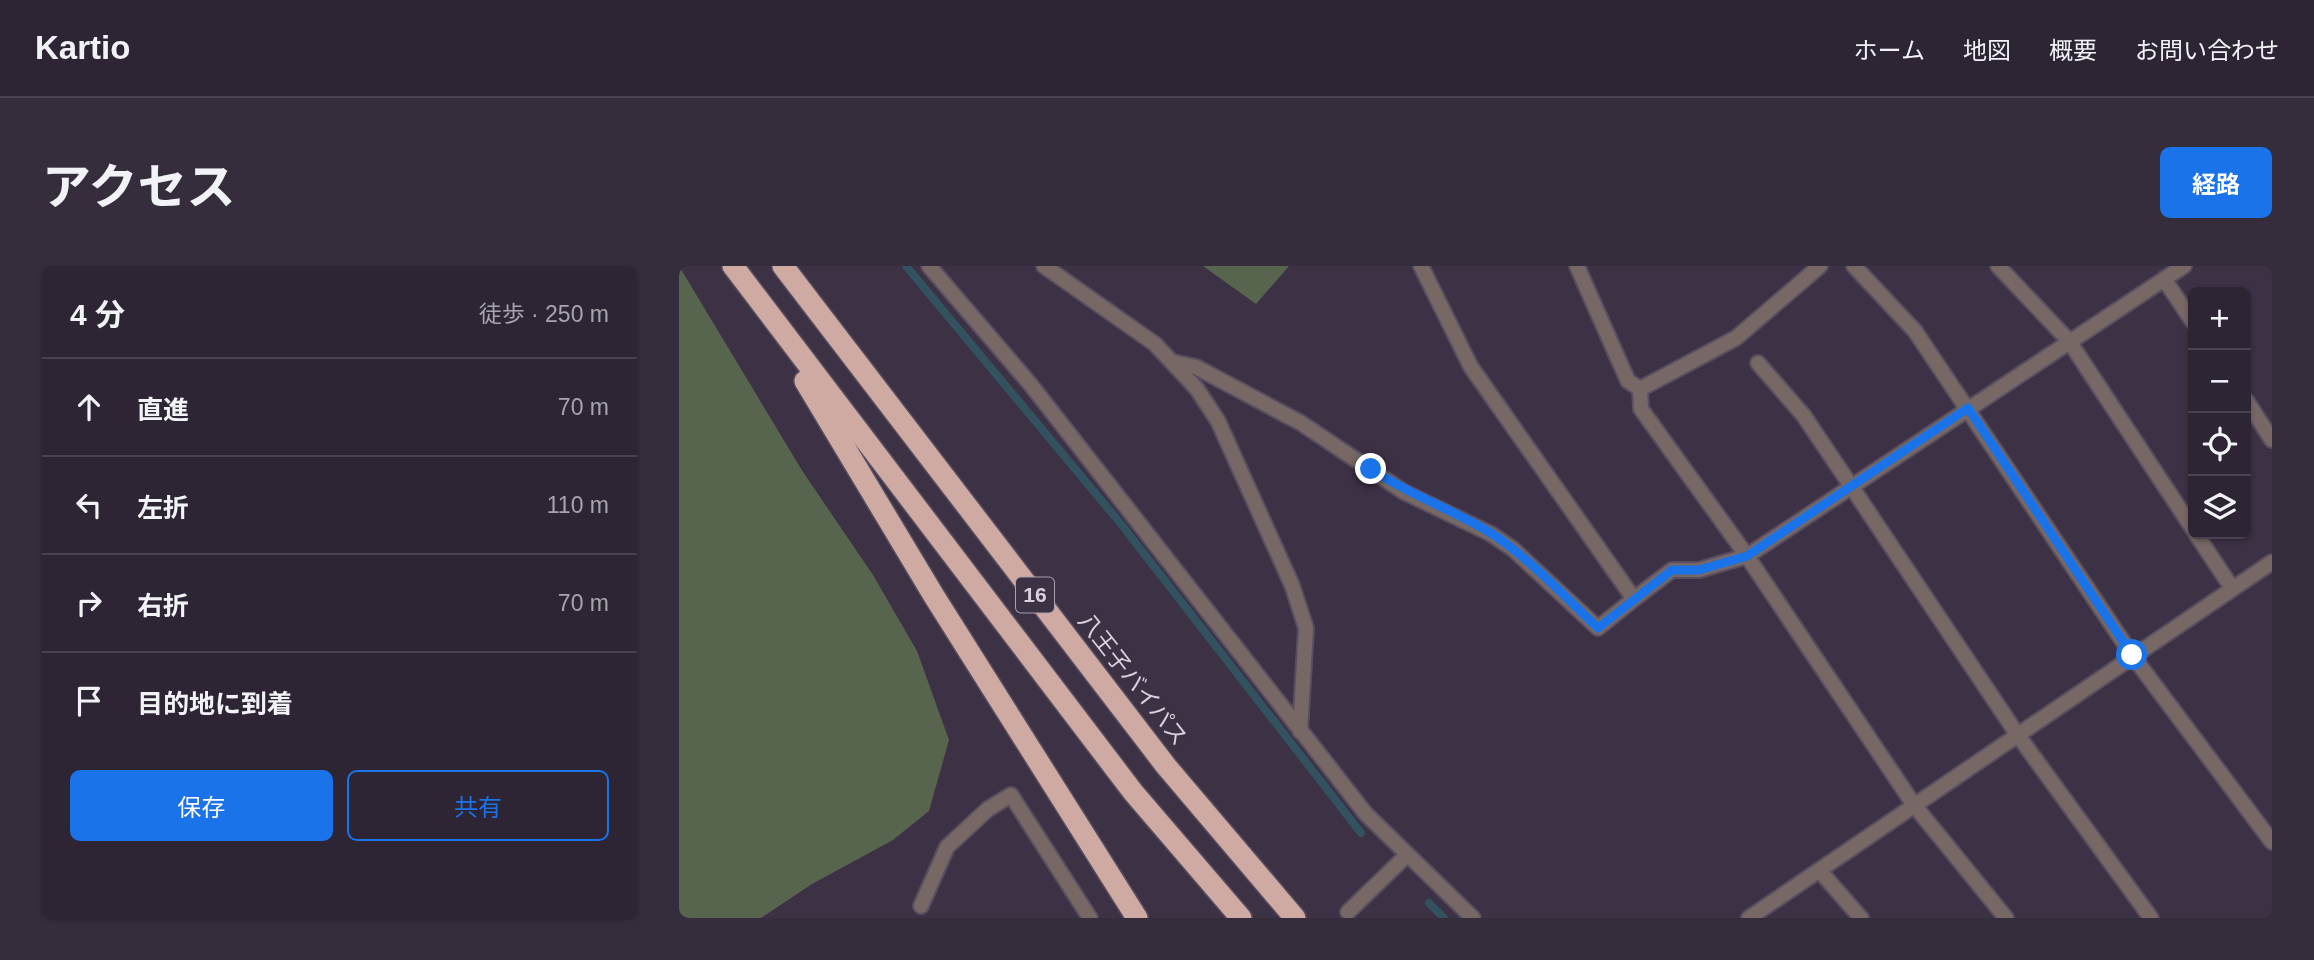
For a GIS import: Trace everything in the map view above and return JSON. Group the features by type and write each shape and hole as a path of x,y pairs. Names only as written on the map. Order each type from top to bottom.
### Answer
{"highway":[{"name":"16","path":"733,266 1133,792 1241,918"},
{"name":"八王子バイパス","path":"783,266 1166,766 1295,918"},
{"name":"16","path":"754,294 933,596 1136,918"}],"street":[{"path":"929,266 1031,384 1366,814 1473,918"},
{"path":"1044,266 1155,344 1197,389 1218,421 1293,585 1306,628 1300,731"},
{"path":"1421,266 1471,367 1634,599"},
{"path":"1577,266 1628,381 1640,389"},
{"path":"1640,389 1740,343 1820,266"},
{"path":"1854,266 1915,331 2132,655 2272,842"},
{"path":"1999,266 2070,341 2188,521"},
{"path":"1173,362 1196,367 1301,423 1404,492 1491,534 1513,549 1598,628 1672,570 1699,570 1747,556 2184,266"},
{"path":"2164,279 2188,315"},
{"path":"1758,363 1804,416 2017,734 2151,918"},
{"path":"1640,389 1641,409 1747,556 1914,805 2006,918"},
{"path":"2251,408 2272,440"},
{"path":"2199,539 2232,588"},
{"path":"1749,918 2272,562"},
{"path":"921,906 947,847 988,809 1011,795 1090,918"},
{"path":"1347,912 1407,855"},
{"path":"1819,870 1861,918"}],"green space":[{"path":"679,266 803,472 873,575 917,651 949,740 929,811 893,840 812,884 761,918 679,918"},
{"path":"1203,266 1289,266 1256,304"}],"waterway":[{"path":"906,266 1121,524 1361,833"},
{"path":"1429,903 1444,918"}],"route":[{"path":"1371,469 1404,492 1491,534 1513,549 1598,628 1672,570 1699,570 1747,556 1968,408 2132,655"}]}
